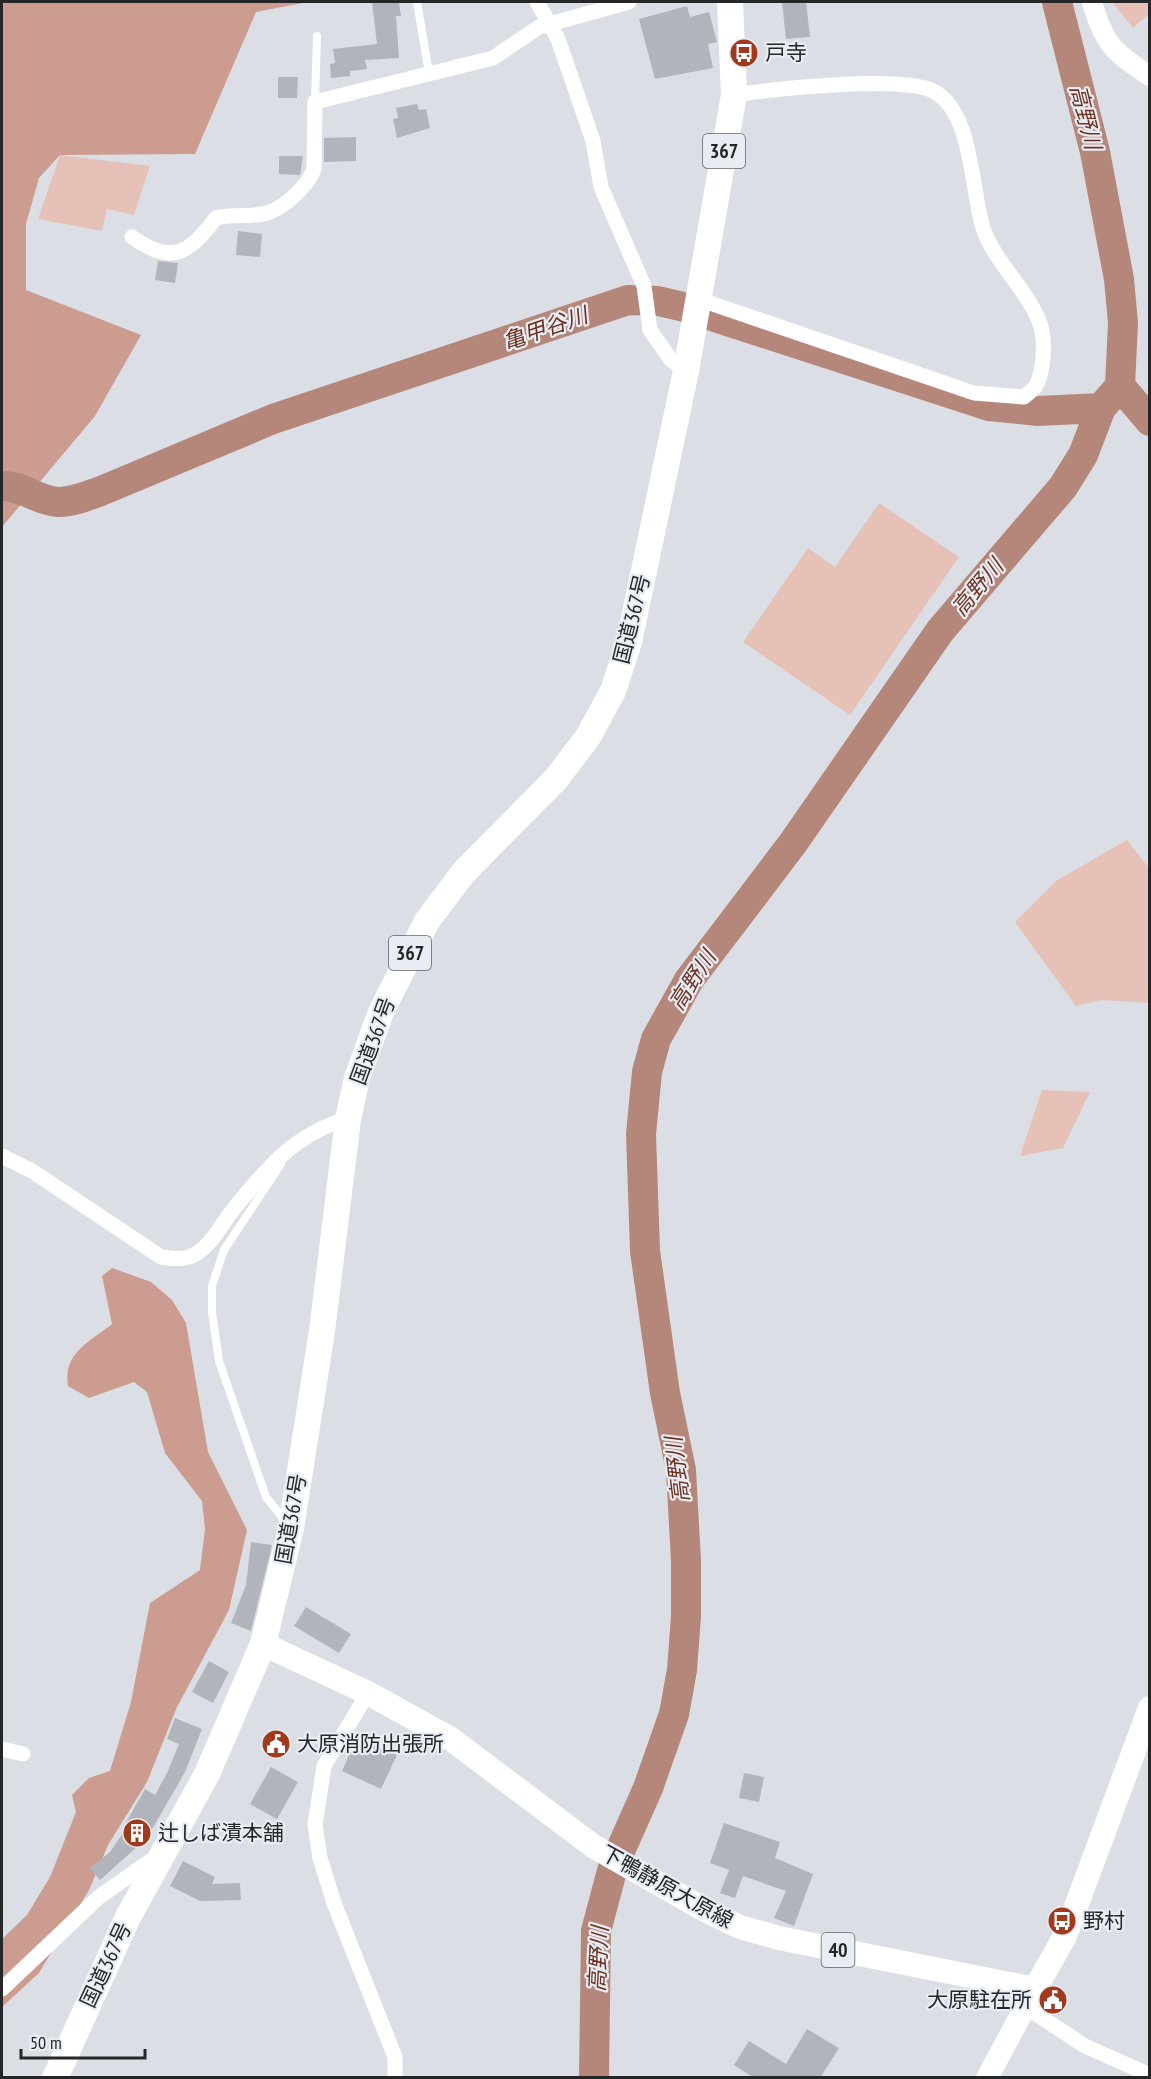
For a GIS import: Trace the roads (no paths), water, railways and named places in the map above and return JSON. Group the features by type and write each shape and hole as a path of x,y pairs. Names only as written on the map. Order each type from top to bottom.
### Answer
{"highway":[{"name":"国道367号","path":"55,2078 128,1917 168,1849 207,1774 264,1644 291,1528 322,1331 348,1119 357,1078 381,1012 427,921 464,872 556,778 588,736 613,690 628,642 686,371 734,95 730,2"}],"main road":[{"name":"下鴨静原大原線","path":"264,1644 368,1693 451,1739 599,1850 740,1927 1031,1998"},
{"path":"987,2078 1065,1936 1149,1708"}],"street":[{"path":"537,2 558,39 593,141 601,188 646,300 650,330 671,360 686,371"},
{"path":"132,237 149,249 180,253 197,243 216,218 269,213 287,201 311,178 314,169 315,102 493,58 539,27 629,2"},
{"path":"1092,2 1101,32 1109,46 1149,76"},
{"path":"696,311 974,393 1024,397 1037,385 1043,352 1039,322 991,247 983,227 961,130 952,108 943,98 918,86 899,85 790,87 734,95"},
{"path":"2,1156 32,1171 161,1257 176,1260 196,1254 209,1242 261,1174 289,1151 322,1126 348,1119"},
{"path":"368,1693 324,1766 315,1825 320,1858 334,1903 395,2057 395,2078"},
{"path":"2,1749 24,1754"},
{"path":"2,1989 99,1896 168,1849"},
{"path":"99,1896 116,1898 126,1909 128,1917"},
{"path":"1031,1998 1085,2046 1149,2075"}],"lane":[{"path":"417,2 429,73"},
{"path":"315,102 317,36"},
{"path":"289,1151 224,1250 212,1286 212,1312 219,1361 267,1497 291,1528"}],"waterway":[{"name":"高野川","path":"594,2078 596,1931 613,1867 648,1788 674,1714 682,1670 686,1616 686,1561 681,1470 665,1393 645,1251 641,1134 647,1072 656,1039 689,980 793,843 940,631 1063,487 1083,455 1101,408 1120,386 1123,323 1119,279 1095,152 1057,2"},
{"name":"亀甲谷川","path":"2,486 16,488 51,501 64,502 80,498 273,419 628,300 658,301 684,307 989,406 1038,411 1101,408"},
{"path":"1120,386 1150,421"}],"place":[{"name":"戸寺","path":"744,53"},
{"name":"大原消防出張所","path":"276,1744"},
{"name":"辻しば漬本舗","path":"137,1833"},
{"name":"野村","path":"1062,1921"},
{"name":"大原駐在所","path":"1053,2000"}]}
